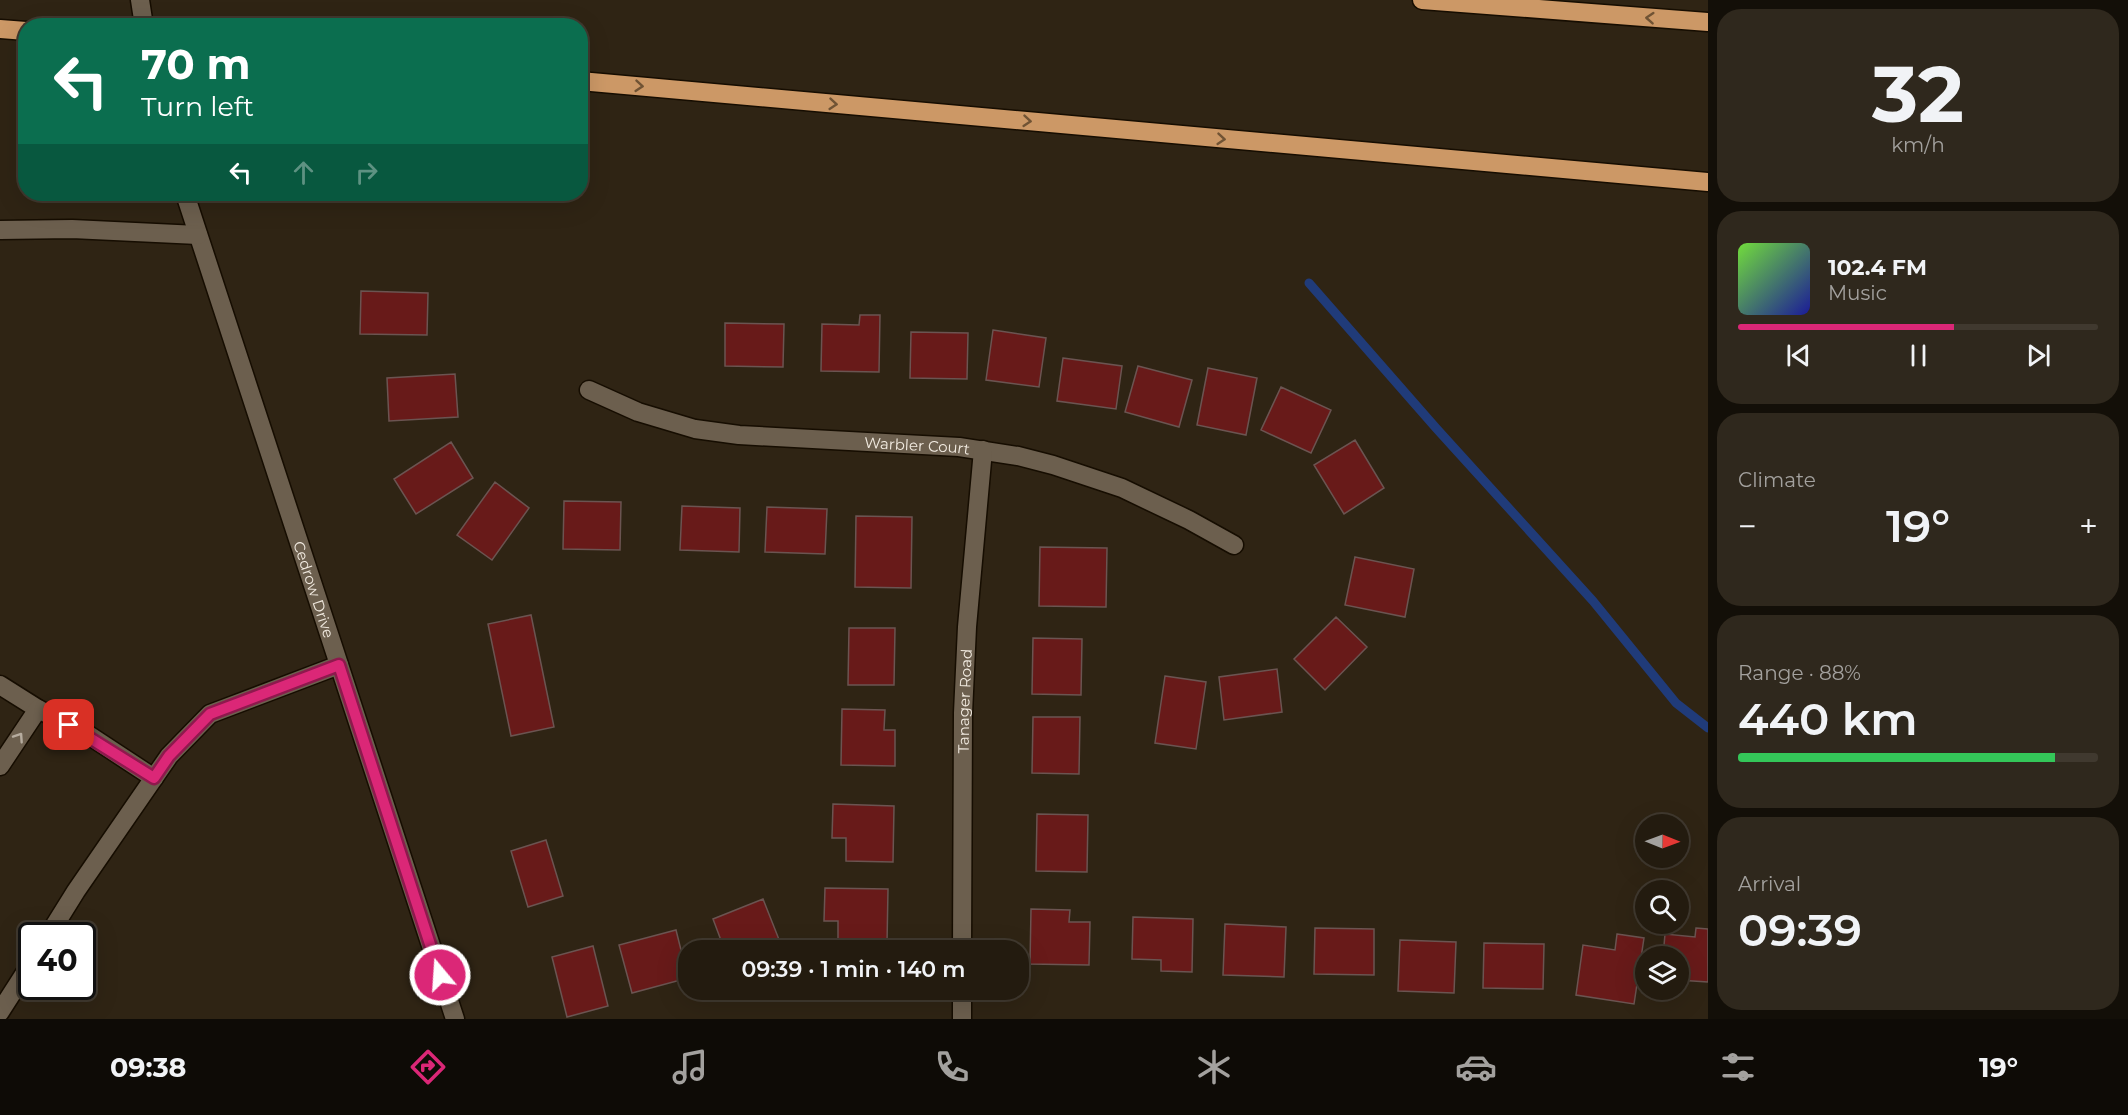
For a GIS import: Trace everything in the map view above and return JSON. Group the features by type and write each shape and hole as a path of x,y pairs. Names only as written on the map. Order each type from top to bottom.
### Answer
{"highway":[{"path":"1422,0 1708,22"},
{"path":"0,28 18,30"},
{"path":"588,82 1708,182"}],"street":[{"path":"140,0 143,18"},
{"name":"Cedrow Drive","path":"187,201 455,1019"},
{"path":"0,230 72,230 198,235"},
{"name":"Warbler Court","path":"589,390 638,412 695,429 739,435 983,450 1018,456 1122,488 1189,520 1234,545"},
{"name":"Tanager Road","path":"962,940 963,713 966,627 983,450"},
{"path":"57,922 169,756 210,714 339,665"},
{"path":"0,685 38,709 84,732 154,778"},
{"path":"0,766 38,709"},
{"path":"0,1012 18,984"},
{"path":"962,1000 962,1019"}],"building":[{"path":"361,291 428,293 427,335 360,334"},
{"path":"860,315 880,315 879,372 821,371 822,324 859,325"},
{"path":"725,323 784,324 783,367 725,366"},
{"path":"993,330 1046,338 1039,387 986,380"},
{"path":"911,332 968,333 967,379 910,378"},
{"path":"1063,358 1122,366 1116,409 1057,401"},
{"path":"1138,366 1192,380 1179,427 1125,412"},
{"path":"1208,368 1257,378 1246,435 1197,425"},
{"path":"455,374 458,417 389,421 387,378"},
{"path":"1281,387 1331,410 1311,453 1261,430"},
{"path":"1355,440 1384,488 1344,514 1314,465"},
{"path":"451,442 473,478 416,514 394,479"},
{"path":"495,482 529,508 492,560 457,535"},
{"path":"564,501 621,502 620,550 563,549"},
{"path":"682,506 740,508 739,552 680,550"},
{"path":"767,507 827,509 825,554 765,552"},
{"path":"856,516 912,517 911,588 855,587"},
{"path":"1040,547 1107,548 1106,607 1039,606"},
{"path":"1355,557 1414,569 1405,617 1345,605"},
{"path":"531,615 554,727 511,736 488,624"},
{"path":"1336,617 1367,647 1325,690 1294,659"},
{"path":"849,628 895,628 894,685 848,685"},
{"path":"1033,638 1082,639 1081,695 1032,694"},
{"path":"1277,669 1282,712 1224,720 1219,677"},
{"path":"1165,676 1206,682 1196,749 1155,743"},
{"path":"842,709 885,710 884,730 895,730 895,766 841,765"},
{"path":"1033,717 1080,717 1079,774 1032,773"},
{"path":"833,804 894,806 893,862 846,861 846,838 832,838"},
{"path":"1037,814 1088,815 1087,872 1036,871"},
{"path":"546,840 563,896 528,907 511,851"},
{"path":"825,888 888,889 887,940 838,940 838,921 824,921"},
{"path":"763,899 779,940 721,940 713,919"},
{"path":"1031,909 1070,910 1069,922 1090,922 1089,965 1030,964"},
{"path":"1133,917 1193,919 1192,972 1161,971 1161,960 1132,959"},
{"path":"1225,924 1286,927 1284,977 1223,975"},
{"path":"1315,928 1374,929 1374,975 1314,974"},
{"path":"1696,928 1708,929 1708,982 1689,981 1689,946 1664,946 1665,934 1695,937"},
{"path":"676,930 678,940 678,981 632,993 619,945"},
{"path":"1617,934 1644,938 1643,946 1635,946 1634,1004 1576,995 1583,945 1615,950"},
{"path":"1400,940 1456,942 1454,993 1398,991"},
{"path":"1484,943 1544,944 1543,989 1483,988"},
{"path":"593,946 608,1006 567,1017 552,957"}],"waterway":[{"path":"1309,283 1436,428 1593,601 1676,703 1708,728"}],"route":[{"path":"69,725 84,732 154,778 169,756 210,714 339,665 440,975"}]}
